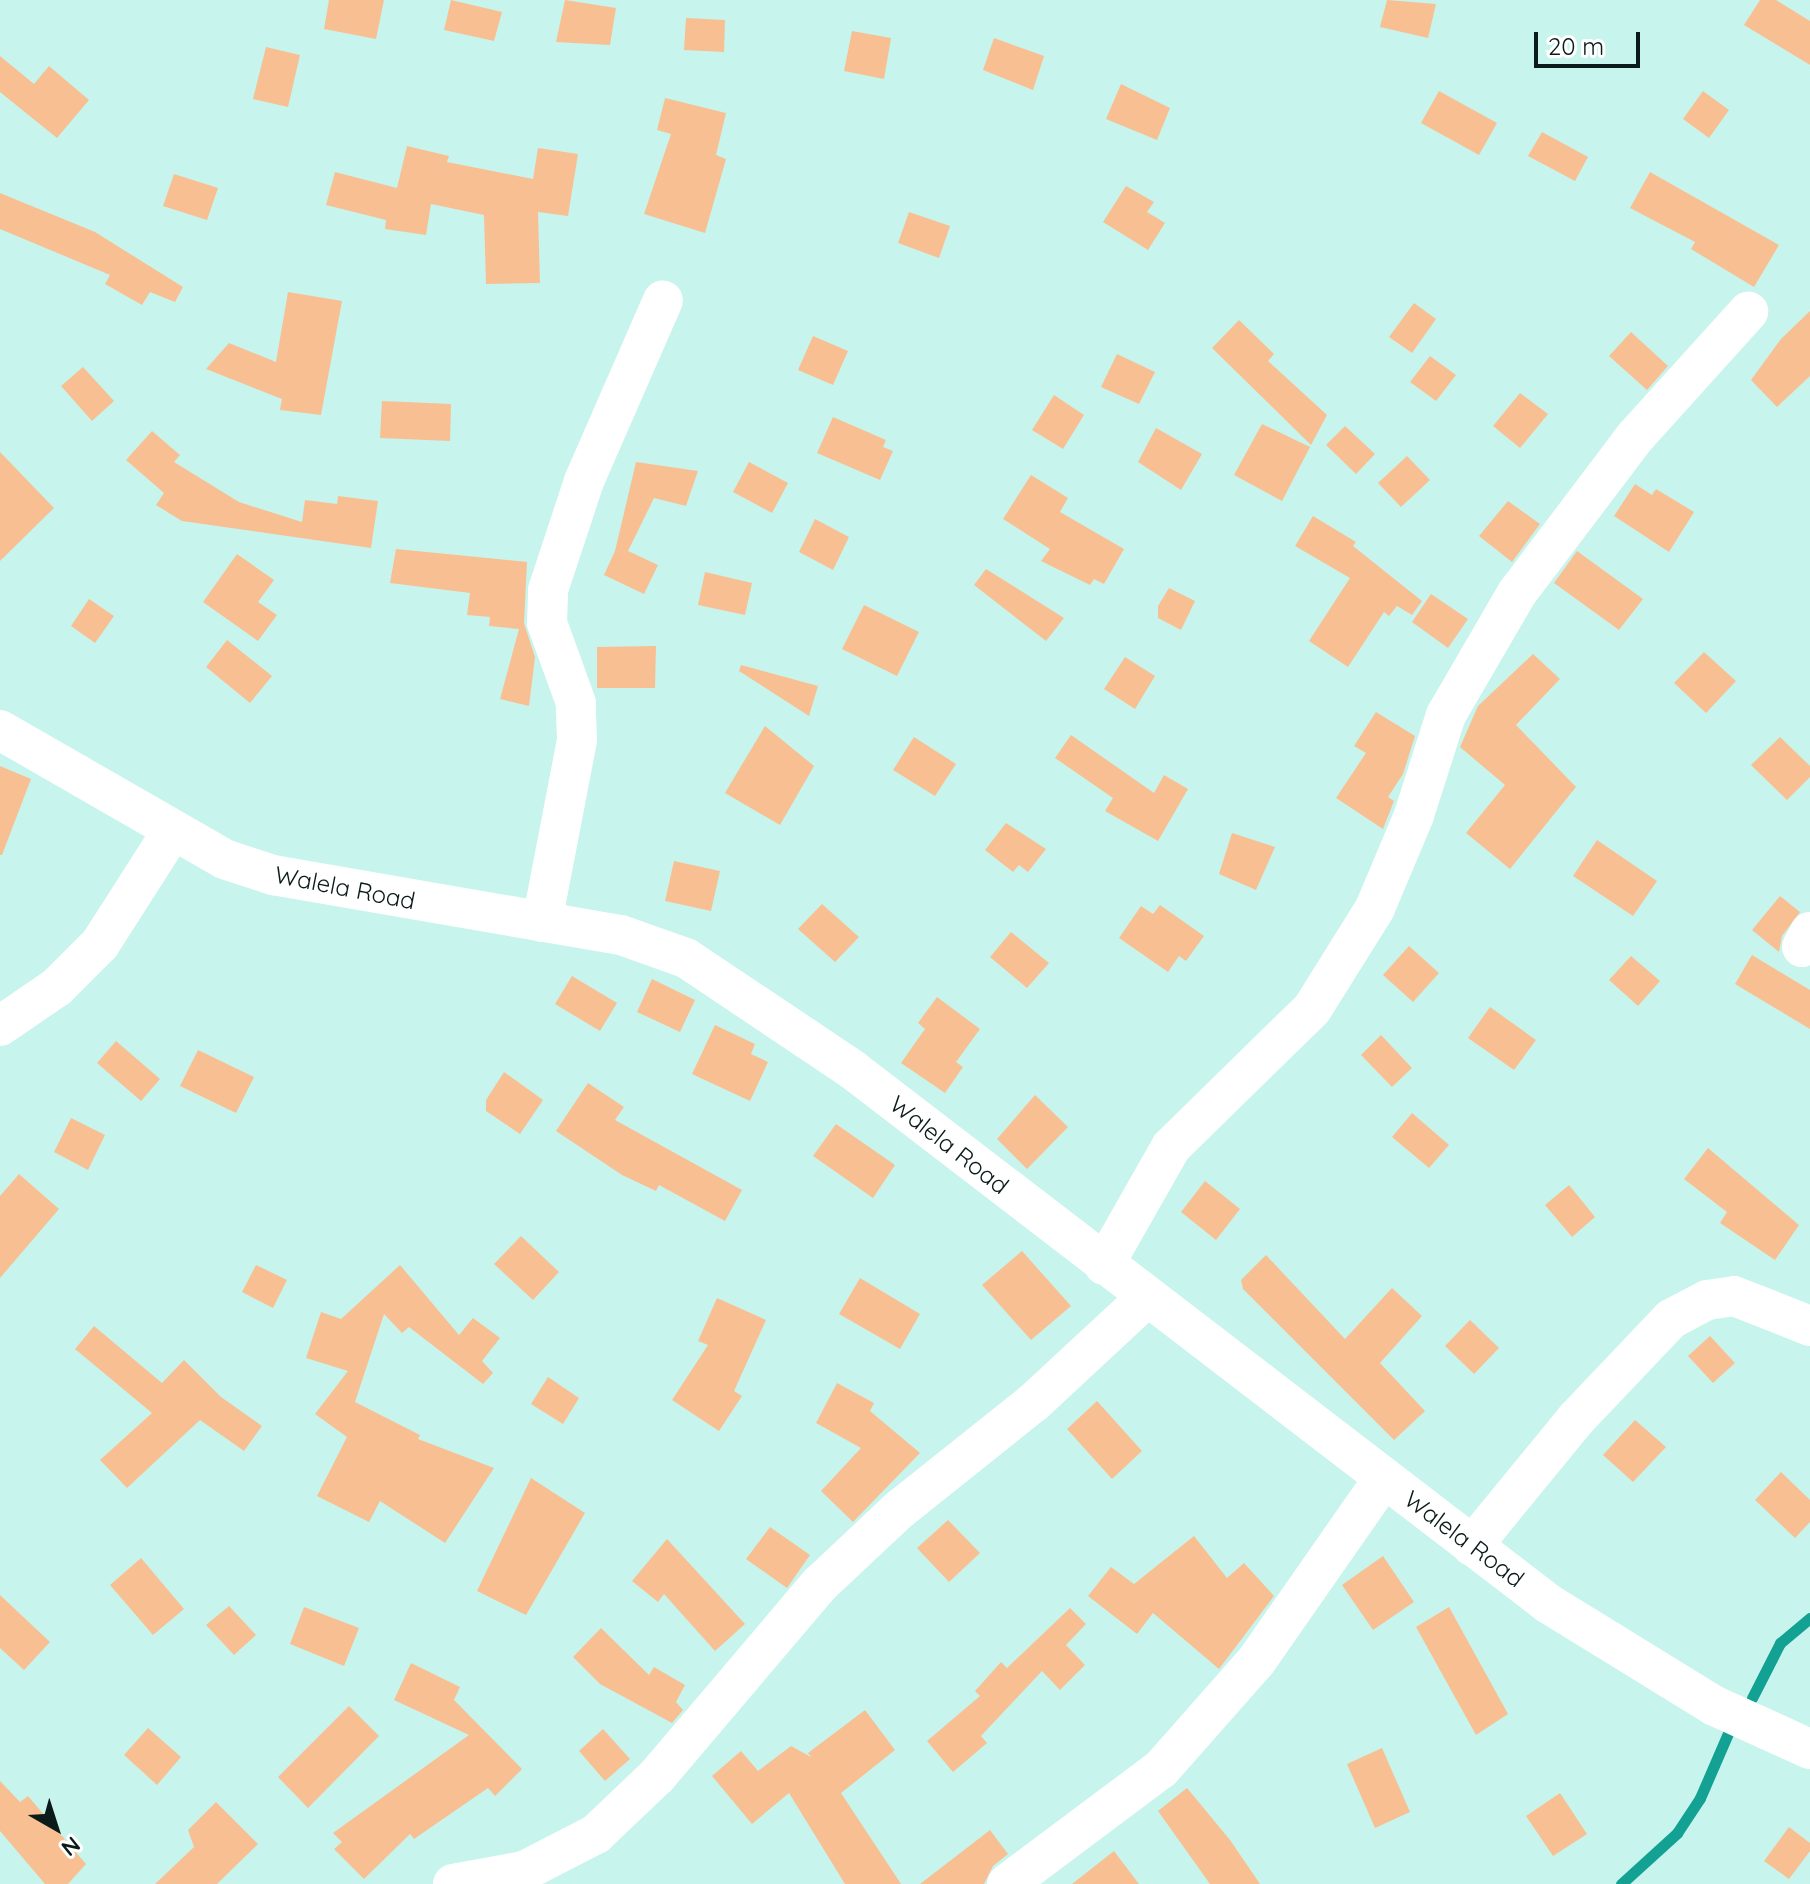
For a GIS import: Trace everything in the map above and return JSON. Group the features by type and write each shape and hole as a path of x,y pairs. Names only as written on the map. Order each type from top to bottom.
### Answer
{"street":[{"path":"542,922 577,740 576,703 547,623 548,590 584,481 663,300"},
{"path":"1104,1265 1171,1147 1312,1009 1375,908 1414,815 1446,715 1517,593 1635,437 1748,312"},
{"name":"Walela Road","path":"0,730 224,859 273,875 621,935 686,958 853,1070 1549,1604 1715,1706 1810,1749"},
{"path":"0,1026 57,987 100,944 173,830"},
{"path":"1472,1546 1576,1419 1671,1319 1707,1300 1734,1296 1810,1326"},
{"path":"453,1884 531,1878 596,1834 657,1776 820,1584 900,1509 1033,1403 1147,1297"},
{"path":"1007,1884 1161,1769 1257,1660 1384,1478"}],"building":[{"path":"329,0 384,0 376,39 324,29"},
{"path":"451,0 502,12 494,41 444,30"},
{"path":"565,0 616,8 610,45 556,42"},
{"path":"1387,0 1436,4 1428,38 1380,27"},
{"path":"1760,0 1776,0 1810,21 1810,65 1744,25"},
{"path":"686,18 725,20 724,52 684,50"},
{"path":"852,31 891,38 884,79 844,71"},
{"path":"994,38 1044,56 1033,90 983,70"},
{"path":"266,47 300,55 288,107 253,99"},
{"path":"0,56 34,84 49,66 89,100 57,138 0,92"},
{"path":"1121,84 1170,108 1157,140 1106,119"},
{"path":"1439,91 1497,123 1479,155 1421,123"},
{"path":"1703,91 1729,110 1709,138 1683,119"},
{"path":"665,98 726,113 716,155 726,159 705,233 644,214 671,134 657,130"},
{"path":"1542,132 1588,157 1575,181 1528,156"},
{"path":"407,146 449,156 447,162 533,179 538,148 578,154 568,216 538,212 540,283 486,284 484,215 431,204 426,235 385,229 386,220 326,205 335,172 397,188"},
{"path":"1650,172 1779,245 1754,287 1691,249 1695,242 1630,208"},
{"path":"174,174 218,188 207,220 163,206"},
{"path":"1126,186 1154,202 1147,212 1165,223 1148,250 1103,222"},
{"path":"0,193 95,232 183,287 175,302 150,292 142,305 105,284 110,275 0,229"},
{"path":"909,212 950,226 939,258 898,243"},
{"path":"288,292 342,301 321,415 280,410 282,399 206,369 229,343 276,362"},
{"path":"1414,303 1436,319 1412,353 1389,337"},
{"path":"1810,311 1810,376 1777,407 1751,380 1781,339"},
{"path":"1239,320 1274,354 1268,361 1327,415 1311,445 1212,348"},
{"path":"1631,332 1668,366 1647,390 1609,356"},
{"path":"813,336 848,351 833,385 798,370"},
{"path":"1117,354 1155,372 1139,404 1101,387"},
{"path":"1430,356 1456,375 1436,401 1410,382"},
{"path":"83,367 114,401 92,421 61,386"},
{"path":"1520,393 1548,414 1520,448 1493,426"},
{"path":"1054,395 1084,415 1063,449 1032,430"},
{"path":"382,401 451,404 450,441 380,438"},
{"path":"833,417 886,440 883,447 893,451 880,480 817,453"},
{"path":"1262,424 1310,447 1282,501 1234,475"},
{"path":"1345,426 1375,454 1356,474 1326,445"},
{"path":"1156,428 1202,454 1181,490 1138,462"},
{"path":"152,431 180,455 174,462 239,502 302,522 305,500 337,504 338,496 378,501 371,548 182,521 156,505 164,493 126,460"},
{"path":"0,452 54,508 0,561"},
{"path":"1407,456 1430,480 1401,507 1378,483"},
{"path":"636,462 698,471 686,506 654,498 628,551 658,565 644,594 604,575 615,551"},
{"path":"749,462 788,483 772,513 733,492"},
{"path":"1031,475 1068,498 1060,512 1124,549 1104,584 1094,579 1090,585 1041,561 1050,549 1003,519"},
{"path":"1635,484 1652,495 1656,489 1694,512 1669,552 1614,516"},
{"path":"1508,501 1540,524 1512,562 1479,536"},
{"path":"1313,516 1356,542 1353,546 1422,601 1412,615 1397,606 1389,616 1384,612 1348,667 1309,641 1350,578 1295,546"},
{"path":"815,519 849,537 833,570 799,552"},
{"path":"396,549 527,562 524,623 535,657 529,706 500,699 519,629 489,626 490,617 467,615 470,593 390,583"},
{"path":"1577,551 1643,599 1619,630 1554,583"},
{"path":"237,554 274,580 258,602 277,615 258,641 203,602"},
{"path":"986,569 1064,618 1046,641 974,585"},
{"path":"705,572 752,583 745,615 698,605"},
{"path":"1169,588 1195,601 1181,630 1158,618 1158,606"},
{"path":"1431,594 1468,619 1448,648 1412,622"},
{"path":"89,599 114,616 95,643 71,626"},
{"path":"864,605 919,632 897,676 842,649"},
{"path":"227,640 272,676 250,703 206,667"},
{"path":"656,646 655,688 597,688 597,647"},
{"path":"1704,652 1736,681 1706,713 1674,683"},
{"path":"1533,654 1560,679 1516,725 1576,787 1510,869 1466,833 1505,785 1460,747 1478,706"},
{"path":"1125,657 1155,676 1135,709 1104,689"},
{"path":"741,665 818,686 809,716 739,671"},
{"path":"1376,712 1415,736 1403,774 1388,797 1394,801 1383,829 1336,798 1366,753 1354,746"},
{"path":"765,726 814,766 780,825 725,793"},
{"path":"1071,735 1154,793 1164,775 1188,789 1158,841 1105,811 1113,798 1055,758"},
{"path":"914,737 956,764 935,796 893,770"},
{"path":"1780,737 1810,766 1810,777 1787,800 1751,765"},
{"path":"0,766 31,779 2,855 0,855"},
{"path":"1006,823 1046,849 1028,872 1019,865 1013,872 985,850"},
{"path":"1232,833 1275,847 1256,890 1219,874"},
{"path":"1597,840 1657,881 1633,916 1573,876"},
{"path":"674,861 720,871 711,911 665,901"},
{"path":"1780,896 1800,912 1782,936 1779,952 1752,930"},
{"path":"822,904 859,937 835,962 798,929"},
{"path":"1160,905 1204,936 1186,961 1179,956 1168,972 1119,938 1141,906 1153,914"},
{"path":"1011,932 1049,963 1027,988 990,957"},
{"path":"1409,946 1439,973 1413,1002 1383,975"},
{"path":"1752,955 1810,990 1810,1029 1735,984"},
{"path":"1631,956 1660,981 1638,1006 1609,980"},
{"path":"572,976 617,1003 600,1031 555,1004"},
{"path":"652,979 695,1000 680,1032 637,1012"},
{"path":"937,997 980,1029 956,1062 963,1067 945,1093 901,1063 925,1029 918,1023"},
{"path":"1490,1007 1536,1040 1514,1070 1468,1038"},
{"path":"715,1025 755,1044 751,1054 768,1062 750,1101 692,1074"},
{"path":"1381,1035 1412,1068 1392,1087 1361,1055"},
{"path":"116,1041 160,1079 141,1101 97,1063"},
{"path":"198,1050 254,1077 236,1113 180,1086"},
{"path":"504,1072 543,1100 520,1134 486,1111 486,1100"},
{"path":"588,1083 624,1107 615,1120 742,1190 725,1221 659,1185 656,1191 622,1175 556,1131"},
{"path":"1035,1095 1068,1127 1027,1169 997,1139"},
{"path":"1412,1113 1449,1145 1429,1168 1392,1137"},
{"path":"71,1118 105,1135 88,1170 54,1152"},
{"path":"836,1124 895,1165 873,1198 813,1156"},
{"path":"1708,1148 1799,1225 1775,1260 1720,1223 1727,1212 1684,1179"},
{"path":"19,1174 59,1209 0,1278 0,1196"},
{"path":"1205,1181 1240,1209 1216,1240 1181,1212"},
{"path":"1569,1185 1595,1217 1572,1237 1545,1205"},
{"path":"521,1236 559,1272 533,1300 494,1264"},
{"path":"1022,1251 1071,1306 1031,1340 982,1285"},
{"path":"1266,1255 1345,1339 1392,1288 1422,1316 1380,1363 1425,1411 1394,1440 1243,1289 1241,1280"},
{"path":"256,1265 287,1280 273,1308 242,1292"},
{"path":"400,1265 459,1335 473,1318 500,1338 482,1361 493,1373 483,1384 409,1327 402,1333 384,1314 355,1402 420,1435 418,1439 494,1468 445,1543 380,1501 369,1522 317,1496 347,1437 315,1414 348,1371 306,1358 321,1312 341,1319"},
{"path":"860,1278 920,1314 900,1349 839,1314"},
{"path":"717,1298 766,1320 734,1391 742,1396 719,1431 672,1400 708,1345 698,1341"},
{"path":"1470,1320 1499,1348 1474,1374 1445,1346"},
{"path":"94,1326 162,1383 184,1360 221,1397 262,1426 244,1451 200,1420 127,1488 100,1460 152,1413 75,1349"},
{"path":"1710,1336 1735,1363 1713,1383 1688,1356"},
{"path":"548,1377 579,1398 563,1424 531,1404"},
{"path":"837,1383 874,1403 870,1411 920,1453 853,1522 821,1491 861,1448 816,1423"},
{"path":"1097,1401 1142,1451 1112,1479 1067,1429"},
{"path":"1635,1420 1666,1447 1633,1482 1603,1455"},
{"path":"1781,1472 1810,1500 1810,1522 1795,1538 1755,1500"},
{"path":"531,1478 585,1513 526,1615 477,1591"},
{"path":"948,1520 980,1553 949,1582 917,1548"},
{"path":"770,1527 810,1555 787,1588 746,1559"},
{"path":"1194,1536 1227,1578 1244,1563 1274,1596 1219,1669 1153,1613 1137,1634 1088,1596 1111,1567 1134,1584"},
{"path":"667,1539 745,1624 715,1651 664,1594 658,1602 632,1581"},
{"path":"1383,1556 1414,1602 1373,1630 1342,1585"},
{"path":"141,1558 184,1609 153,1635 110,1585"},
{"path":"0,1595 50,1642 24,1670 0,1648"},
{"path":"229,1606 256,1635 234,1655 206,1625"},
{"path":"304,1607 359,1628 344,1666 290,1644"},
{"path":"1449,1607 1508,1714 1476,1735 1416,1627"},
{"path":"1070,1608 1086,1624 1066,1645 1085,1665 1060,1690 1042,1671 981,1736 987,1743 953,1772 927,1741 980,1696 975,1691 1001,1662 1007,1668"},
{"path":"601,1628 649,1675 654,1667 685,1685 676,1702 683,1710 672,1723 600,1684 573,1657"},
{"path":"411,1663 460,1687 454,1700 522,1769 495,1796 488,1788 414,1839 410,1834 364,1879 334,1849 342,1842 333,1833 469,1735 394,1700"},
{"path":"349,1706 379,1736 308,1808 278,1777"},
{"path":"865,1710 895,1750 841,1793 901,1884 845,1884 789,1793 752,1824 712,1776 741,1751 758,1771 791,1746 811,1757 808,1753"},
{"path":"148,1728 181,1757 157,1785 124,1755"},
{"path":"603,1729 630,1759 605,1781 579,1751"},
{"path":"1382,1748 1410,1812 1375,1828 1347,1764"},
{"path":"0,1781 20,1802 28,1796 86,1864 68,1884 45,1884 0,1831"},
{"path":"1187,1788 1230,1840 1260,1884 1210,1884 1158,1811"},
{"path":"1560,1793 1587,1834 1553,1856 1526,1816"},
{"path":"216,1802 258,1844 217,1884 155,1884 194,1847 188,1830"},
{"path":"1789,1827 1810,1843 1810,1851 1789,1879 1764,1861"},
{"path":"990,1830 1008,1854 993,1866 984,1884 920,1884"},
{"path":"1114,1851 1139,1884 1072,1884"}],"waterway":[{"path":"1752,1698 1780,1643 1810,1618"},
{"path":"1621,1884 1677,1833 1700,1798 1729,1731"}]}
